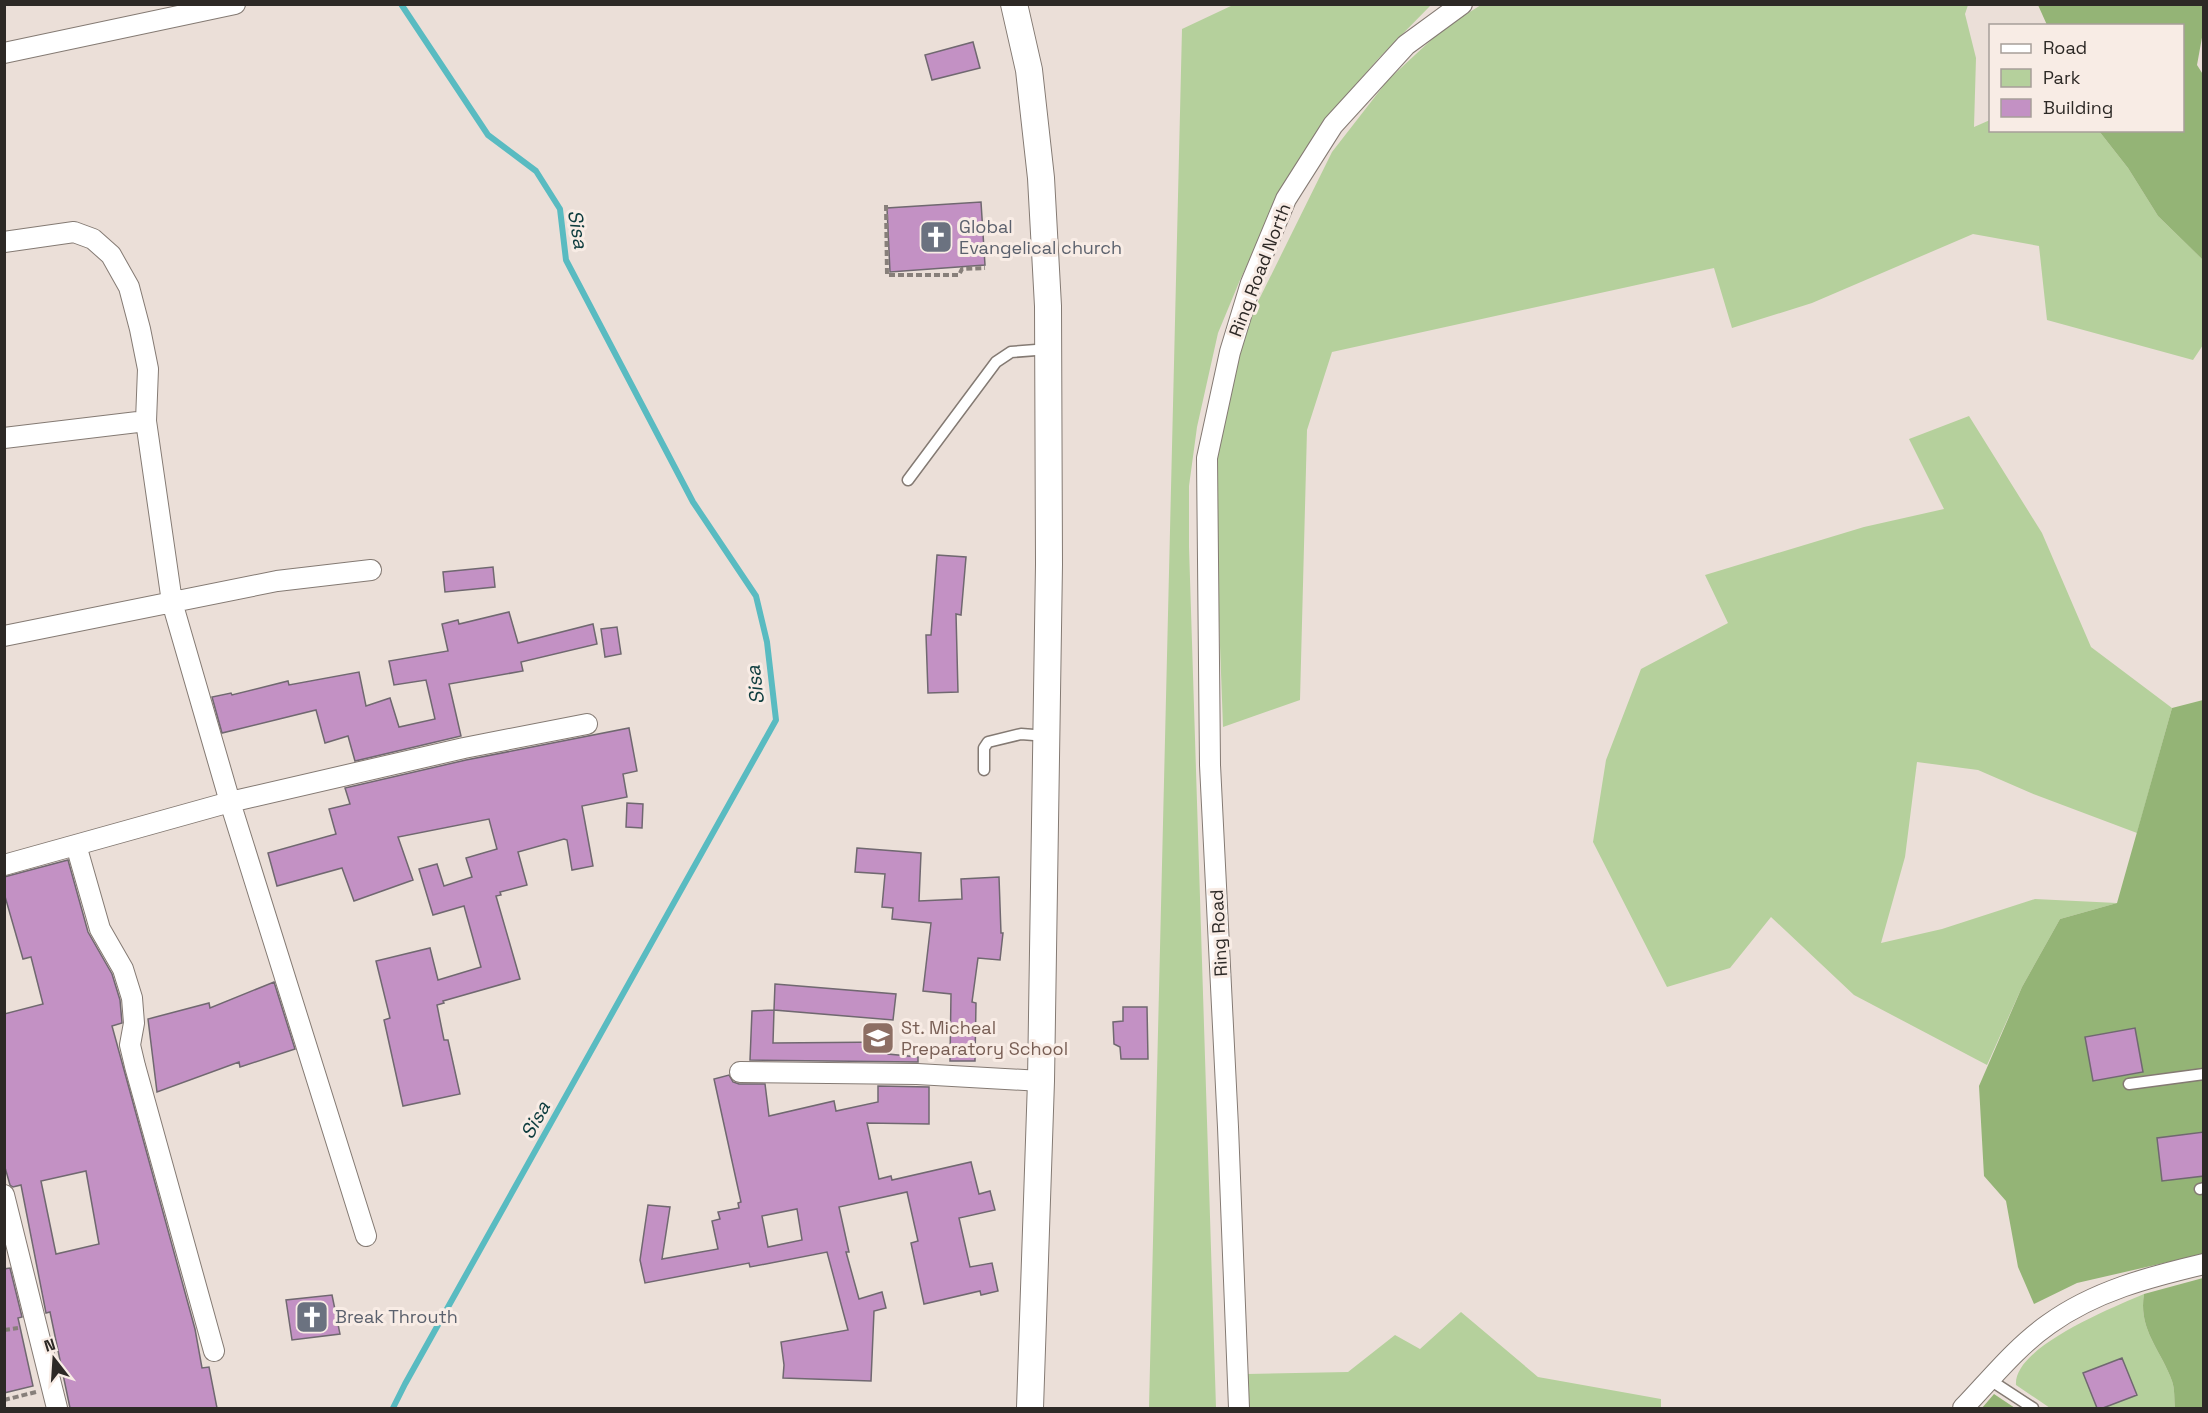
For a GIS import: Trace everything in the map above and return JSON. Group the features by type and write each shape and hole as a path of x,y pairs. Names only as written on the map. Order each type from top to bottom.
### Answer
{"street":[{"path":"4,52 235,4"},
{"path":"1014,4 1029,70 1041,178 1049,350 1049,564 1041,1081 1030,1408"},
{"name":"Ring Road North","path":"1207,458 1230,352 1251,283 1286,199 1333,125 1406,45 1462,4"},
{"path":"4,242 74,232 93,239 111,255 129,287 148,369 146,421 172,602 230,802 366,1236"},
{"path":"4,438 146,421"},
{"name":"Ring Road","path":"1207,458 1210,765 1239,1408"},
{"path":"4,636 276,580 371,570"},
{"path":"4,865 230,802 454,750 587,724"},
{"path":"76,844 100,929 123,969 132,998 134,1023 130,1045 214,1351"},
{"path":"740,1072 917,1074 1041,1081"},
{"path":"4,1195 57,1408"},
{"path":"1963,1408 2024,1344 2048,1324 2076,1307 2114,1289 2153,1276 2204,1264"}],"lane":[{"path":"908,480 935,447 996,362 1011,352 1049,350"},
{"path":"984,770 984,748 988,742 1021,734 1047,736"},
{"path":"2129,1084 2204,1074"},
{"path":"1990,1380 2033,1408"}],"path":[{"path":"886,206 887,275 959,275 962,269 985,268"},
{"path":"4,1400 51,1387"}],"green space":[{"path":"1233,5 1431,5 1378,59 1338,105 1289,176 1218,333 1197,427 1189,486 1189,547 1216,1408 1149,1408 1182,29"},
{"path":"1481,5 1968,5 1965,14 1976,58 1974,127 1989,120 1989,132 2100,132 2128,168 2158,216 2203,260 2203,345 2193,360 2047,320 2039,246 1973,234 1812,303 1732,328 1714,268 1332,352 1307,430 1300,700 1223,727 1214,483 1224,410 1242,334 1332,152 1388,80 1444,28"},
{"path":"2038,5 2203,5 2203,32 2197,65 2204,76 2203,260 2158,216 2128,168 2100,132 2184,132 2184,24 2047,24"},
{"path":"1969,416 2042,533 2091,647 2172,708 2137,833 2031,793 1978,770 1917,762 1905,857 1881,943 1942,929 2035,899 2117,903 2060,919 2022,987 1987,1065 1854,995 1771,917 1730,968 1667,987 1593,842 1606,760 1641,669 1728,623 1705,575 1864,527 1944,509 1909,439"},
{"path":"2203,700 2203,1254 2077,1283 2034,1304 2018,1267 2006,1201 1984,1176 1979,1086 2022,987 2060,919 2117,903 2172,708"},
{"path":"2203,1278 2203,1408 2175,1408 2172,1381 2144,1318 2144,1294"},
{"path":"2144,1294 2144,1318 2172,1381 2175,1408 2050,1408 2016,1385 2019,1371 2047,1343 2090,1318"},
{"path":"1461,1312 1538,1377 1661,1399 1661,1408 1248,1408 1247,1374 1348,1372 1395,1335 1420,1349"},
{"path":"1994,1394 2015,1408 1982,1408"}],"building":[{"path":"973,42 980,68 932,80 925,55"},
{"name":"Global Evangelical church","path":"981,202 985,265 890,272 887,208"},
{"path":"937,555 966,557 961,615 956,614 958,692 928,693 926,635 931,635"},
{"path":"493,567 495,587 445,592 443,572"},
{"path":"509,612 518,643 593,624 597,644 521,662 523,671 449,684 461,736 355,761 348,736 325,743 316,710 222,733 212,697 231,693 232,695 288,681 289,685 359,672 366,706 390,698 399,727 435,719 426,680 394,685 389,661 448,651 442,624 458,620 459,624"},
{"path":"617,627 621,654 605,657 601,629"},
{"path":"629,728 637,771 623,774 627,797 582,806 593,866 572,870 567,840 564,839 518,852 527,885 500,892 501,895 496,896 520,979 443,1001 444,1003 437,1005 444,1040 448,1040 460,1094 403,1106 384,1020 390,1018 376,961 430,948 438,980 481,967 464,906 433,915 419,869 437,864 444,886 472,877 466,858 497,849 489,819 398,837 413,880 354,901 342,868 277,886 268,853 336,834 329,809 350,804 345,788 466,760"},
{"path":"627,803 643,804 642,828 626,827"},
{"path":"857,848 921,853 919,901 962,899 961,879 999,877 1001,933 1003,933 1000,960 978,958 972,1002 976,1003 975,1061 950,1061 951,994 923,991 931,923 892,919 893,908 882,907 885,874 855,872"},
{"path":"68,860 88,932 112,974 120,1000 122,1023 112,1026 195,1329 202,1368 209,1367 217,1408 70,1408 50,1312 46,1313 21,1185 13,1187 10,1185 4,1164 4,1014 43,1004 31,957 23,959 4,893 4,877","holes":["86,1171 99,1244 56,1254 41,1181"]},
{"path":"274,982 295,1049 240,1067 239,1062 157,1092 148,1019 209,1003 210,1008"},
{"path":"775,984 896,994 893,1020 774,1010"},
{"path":"1123,1007 1147,1007 1148,1059 1121,1059 1120,1047 1114,1044 1113,1022 1123,1021"},
{"path":"774,1010 773,1043 888,1042 888,1054 918,1057 918,1062 750,1060 752,1011"},
{"path":"2135,1028 2143,1072 2093,1081 2085,1037"},
{"path":"729,1075 733,1082 739,1084 765,1084 769,1116 834,1101 836,1111 878,1102 878,1086 929,1087 929,1124 867,1123 879,1179 891,1176 892,1180 971,1162 979,1194 990,1191 995,1210 959,1218 970,1267 992,1263 998,1291 981,1295 980,1291 924,1304 911,1243 918,1241 907,1192 839,1207 849,1252 846,1252 859,1299 882,1292 886,1308 874,1311 871,1381 783,1378 781,1342 848,1330 827,1252 750,1267 749,1263 645,1283 640,1260 648,1205 670,1207 662,1259 718,1249 712,1221 720,1219 718,1212 739,1208 738,1203 741,1202 714,1079","holes":["797,1209 802,1240 768,1247 762,1216"]},
{"path":"2204,1132 2204,1176 2162,1181 2157,1138"},
{"path":"10,1268 22,1317 18,1318 33,1386 4,1393 4,1269"},
{"name":"Break Throuth","path":"332,1295 340,1334 292,1340 286,1300"},
{"path":"2122,1358 2137,1395 2103,1408 2097,1408 2083,1373"}],"waterway":[{"name":"Sisa","path":"393,1408 776,720 767,642 756,596 693,502 566,260 560,209 536,171 488,135 401,4"}],"place":[{"name":"Global Evangelical church","path":"936,237"},
{"name":"St. Micheal Preparatory School","path":"878,1038"},
{"name":"Break Throuth","path":"312,1317"}]}
